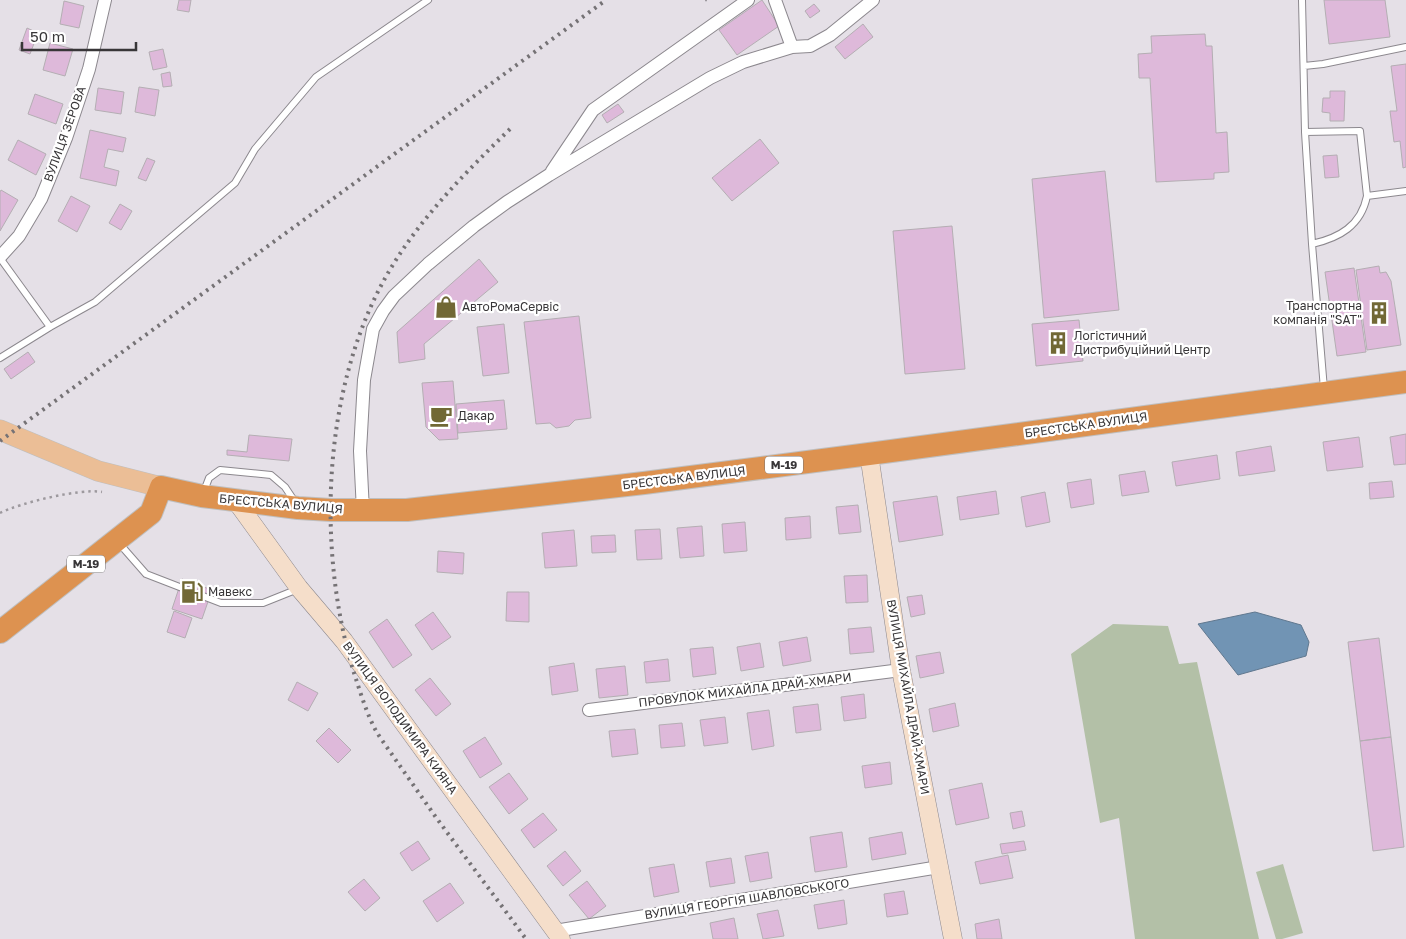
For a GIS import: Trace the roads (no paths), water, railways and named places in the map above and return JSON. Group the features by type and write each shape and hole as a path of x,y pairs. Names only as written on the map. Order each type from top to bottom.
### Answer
{"highway":[{"name":"БРЕСТСЬКА ВУЛИЦЯ","path":"161,487 202,496 298,508 363,511 407,510 644,483 1406,382"},
{"name":"М-19","path":"0,632 151,513 161,487"}],"main road":[{"name":"БРЕСТСЬКА ВУЛИЦЯ","path":"0,430 98,471 161,487"},
{"name":"ВУЛИЦЯ МИХАЙЛА ДРАЙ-ХМАРИ","path":"869,454 901,670 953,939"},
{"name":"ВУЛИЦЯ ВОЛОДИМИРА КИЯНА","path":"236,501 299,588 344,641 558,935"}],"street":[{"name":"ВУЛИЦЯ ЗЕРОВА","path":"0,257 19,236 41,199 66,138 89,69 105,0"},
{"path":"549,175 593,110 748,0"},
{"path":"774,0 792,47"},
{"path":"363,511 360,451 364,380 373,329 383,310 394,296 466,232 507,202 549,175 710,78 743,62 792,47 810,46 873,0"},
{"name":"ПРОВУЛОК МИХАЙЛА ДРАЙ-ХМАРИ","path":"589,710 901,670"},
{"name":"ВУЛИЦЯ ГЕОРГІЯ ШАВЛОВСЬКОГО","path":"558,935 939,867"}],"lane":[{"path":"0,358 95,302 235,183 255,149 316,77 428,0"},
{"path":"1302,0 1305,132 1324,393"},
{"path":"1304,66 1323,64 1406,47"},
{"path":"1305,132 1360,131 1367,196 1356,221 1344,233 1330,240 1312,244"},
{"path":"1367,196 1406,191"},
{"path":"0,257 50,327"},
{"path":"202,496 209,478 220,470 271,475 285,487 298,508"},
{"path":"116,540 146,574 221,603 263,604 299,588"}],"water":[{"path":"1255,612 1301,625 1309,642 1306,656 1238,675 1198,624"}],"railway":[{"path":"0,441 606,0"},
{"path":"510,129 460,179 414,233 388,273 366,318 350,366 338,417 332,469 331,522 334,574 342,625 354,673 375,729 435,816 526,939"}],"place":[{"name":"АвтоРомаСервіс","path":"446,307"},
{"name":"Транспортна компанія \"SAT\"","path":"1379,313"},
{"name":"Логістичний Дистрибуційний Центр","path":"1058,343"},
{"name":"Дакар","path":"441,416"},
{"name":"Мавекс","path":"192,592"}]}
